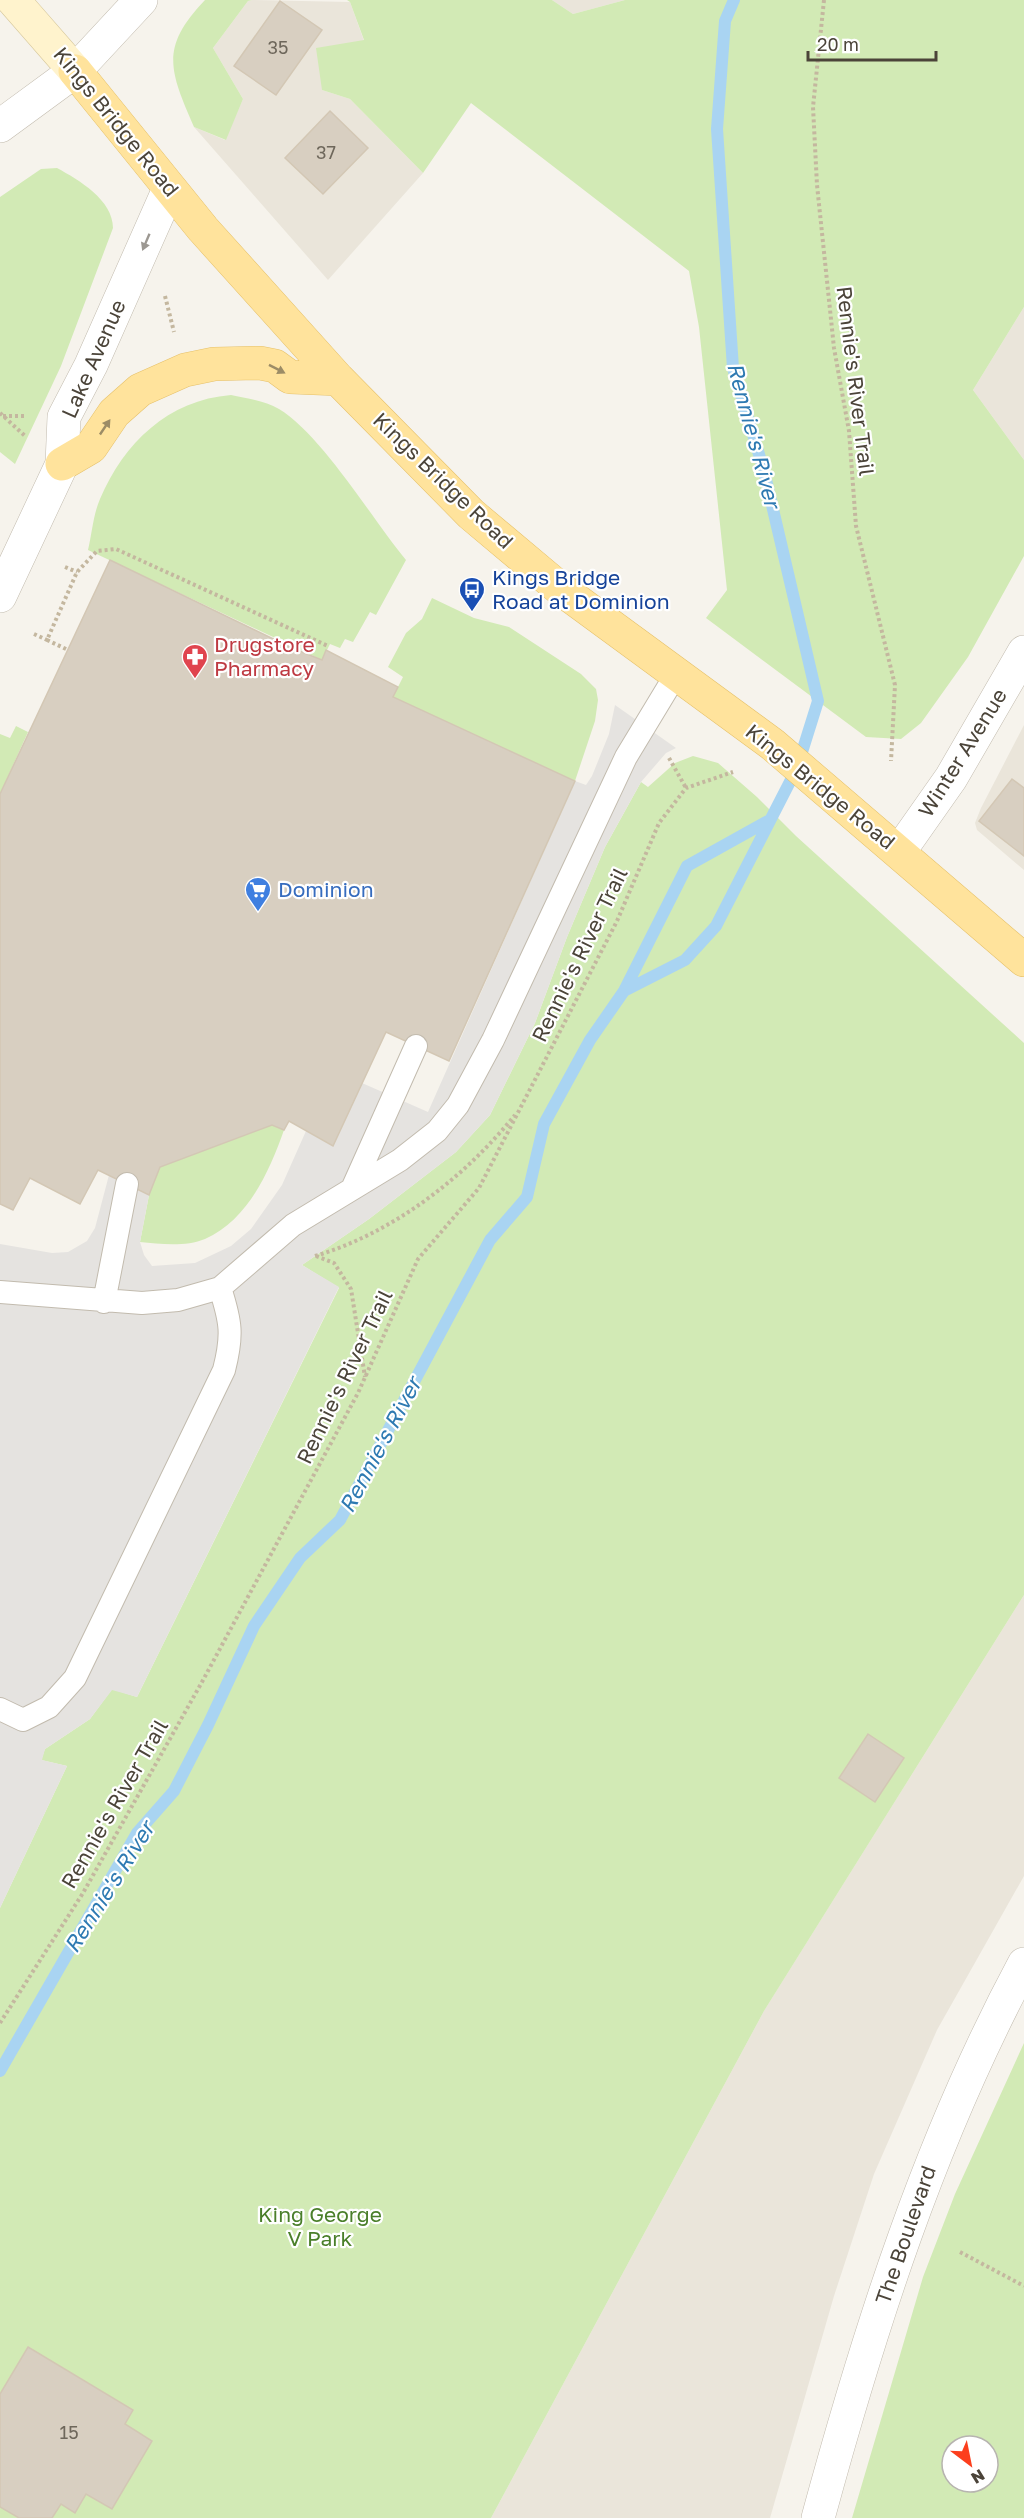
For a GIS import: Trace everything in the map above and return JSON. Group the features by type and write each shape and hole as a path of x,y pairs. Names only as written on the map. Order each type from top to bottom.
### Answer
{"main road":[{"name":"Kings Bridge Road","path":"13,0 75,71 169,189 338,379 471,514 558,587 675,676 772,744 1024,960"},
{"path":"62,464 91,447 114,413 140,390 185,370 230,363 260,363 275,366 290,377 338,379"}],"street":[{"path":"0,126 75,71 141,0"},
{"name":"Lake Avenue","path":"0,596 62,464 64,417 92,365 169,189"},
{"name":"Winter Avenue","path":"899,852 951,778 1024,652"},
{"name":"The Boulevard","path":"818,2518 894,2261 932,2158 982,2044 1024,1964"}],"lane":[{"path":"0,1292 104,1302 142,1303 178,1300 220,1288 293,1225 400,1160 437,1131 458,1105 493,1040 626,757 675,676"},
{"path":"352,1189 416,1046"},
{"path":"104,1302 127,1184"},
{"path":"0,1709 23,1720 49,1707 75,1678 224,1370 231,1340 229,1315 220,1288"}],"path":[{"name":"Rennie's River Trail","path":"824,0 813,107 817,184 834,348 849,431 856,526 895,685 891,761"},
{"path":"164,291 175,334"},
{"path":"0,413 27,437"},
{"path":"47,640 77,572 98,550 116,549 328,646"},
{"path":"65,567 77,572"},
{"path":"34,634 66,649"},
{"path":"669,758 686,788 733,772"},
{"name":"Rennie's River Trail","path":"0,2023 83,1893 191,1702 365,1378 418,1259 479,1188 617,921 659,823 686,788"},
{"path":"365,1378 351,1289 334,1263 315,1256 341,1248 382,1228 444,1186 468,1168 492,1144 522,1107"},
{"path":"960,2252 1024,2286"}],"shaded area":[{"path":"552,0 625,0 573,14"},
{"path":"248,1 350,2 364,41 322,90 350,99 423,173 328,280 194,127 225,140 243,99 213,48"},
{"path":"1024,307 1024,460 973,390"},
{"path":"615,705 676,748 666,753 641,782 605,847 567,937 535,1023 490,1115 456,1152 369,1219 302,1265 339,1287 137,1697 112,1690 90,1719 45,1749 42,1760 67,1766 0,1908 0,1244 52,1253 68,1252 87,1241 95,1228 109,1175 149,1195 140,1242 144,1255 152,1266 195,1263 231,1246 251,1229 282,1185 306,1131 333,1146 362,1083 428,1112 575,781 586,785 592,776 609,734"},
{"path":"1024,725 1024,870 977,830 975,823"},
{"path":"1024,1595 1024,1876 937,2030 874,2174 834,2296 770,2518 491,2518 764,2011"}],"green space":[{"path":"205,0 252,0 248,1 213,48 243,99 226,140 194,127 175,75 173,60 180,32"},
{"path":"347,0 552,0 573,14 625,0 1024,0 1024,307 973,390 1024,460 1024,556 968,657 921,723 901,739 866,737 706,618 727,590 699,327 689,271 471,103 423,173 350,99 322,90 316,48 364,40 350,2"},
{"path":"57,168 75,178 101,200 107,208 113,228 61,366 15,464 0,452 0,197 41,169"},
{"path":"231,395 274,406 295,421 329,457 406,560 376,615 370,612 353,642 345,639 340,648 330,644 322,660 88,550 100,499 110,479 135,443 168,415 187,405"},
{"path":"432,598 474,618 509,627 581,674 596,689 598,700 595,721 575,781 393,697 403,677 388,667 406,633 422,619"},
{"path":"16,726 28,732 0,794 0,734 10,738"},
{"name":"King George V Park","path":"693,756 718,763 1024,1043 1024,1595 764,2011 491,2518 0,2518 0,1908 67,1766 41,1760 45,1749 90,1719 112,1689 137,1697 339,1288 302,1265 369,1219 456,1152 490,1115 535,1023 567,937 605,847 641,782 648,787 675,763"},
{"path":"272,1125 284,1130 278,1146 255,1193 233,1220 220,1231 198,1242 173,1244 140,1242 149,1195 160,1167"},
{"path":"1024,2043 1024,2518 852,2518 923,2277 955,2194"}],"building":[{"path":"280,1 322,30 276,95 234,66"},
{"path":"330,111 368,148 323,194 285,158"},
{"name":"Dominion","path":"110,560 292,648 322,660 326,650 398,687 393,697 575,781 449,1061 386,1032 333,1146 289,1121 284,1130 272,1125 160,1167 149,1195 98,1170 80,1204 30,1178 13,1210 0,1204 0,794"},
{"path":"1012,779 1024,788 1024,856 979,821"},
{"path":"868,1734 904,1758 875,1802 839,1778"},
{"path":"28,2347 133,2410 125,2424 152,2441 112,2509 86,2494 75,2513 61,2504 52,2518 19,2518 0,2507 0,2394"}],"waterway":[{"name":"Rennie's River","path":"624,991 685,960 716,926 797,768 818,701 764,471 733,368 717,129 725,21 734,0"},
{"name":"Rennie's River","path":"0,2071 137,1833 174,1791 254,1626 300,1558 340,1520 490,1240 527,1197 544,1124 590,1040 624,991 687,866 768,821"}],"place":[{"name":"Kings Bridge Road at Dominion","path":"472,613"},
{"name":"Drugstore Pharmacy","path":"195,680"},
{"name":"Dominion","path":"258,913"}]}
